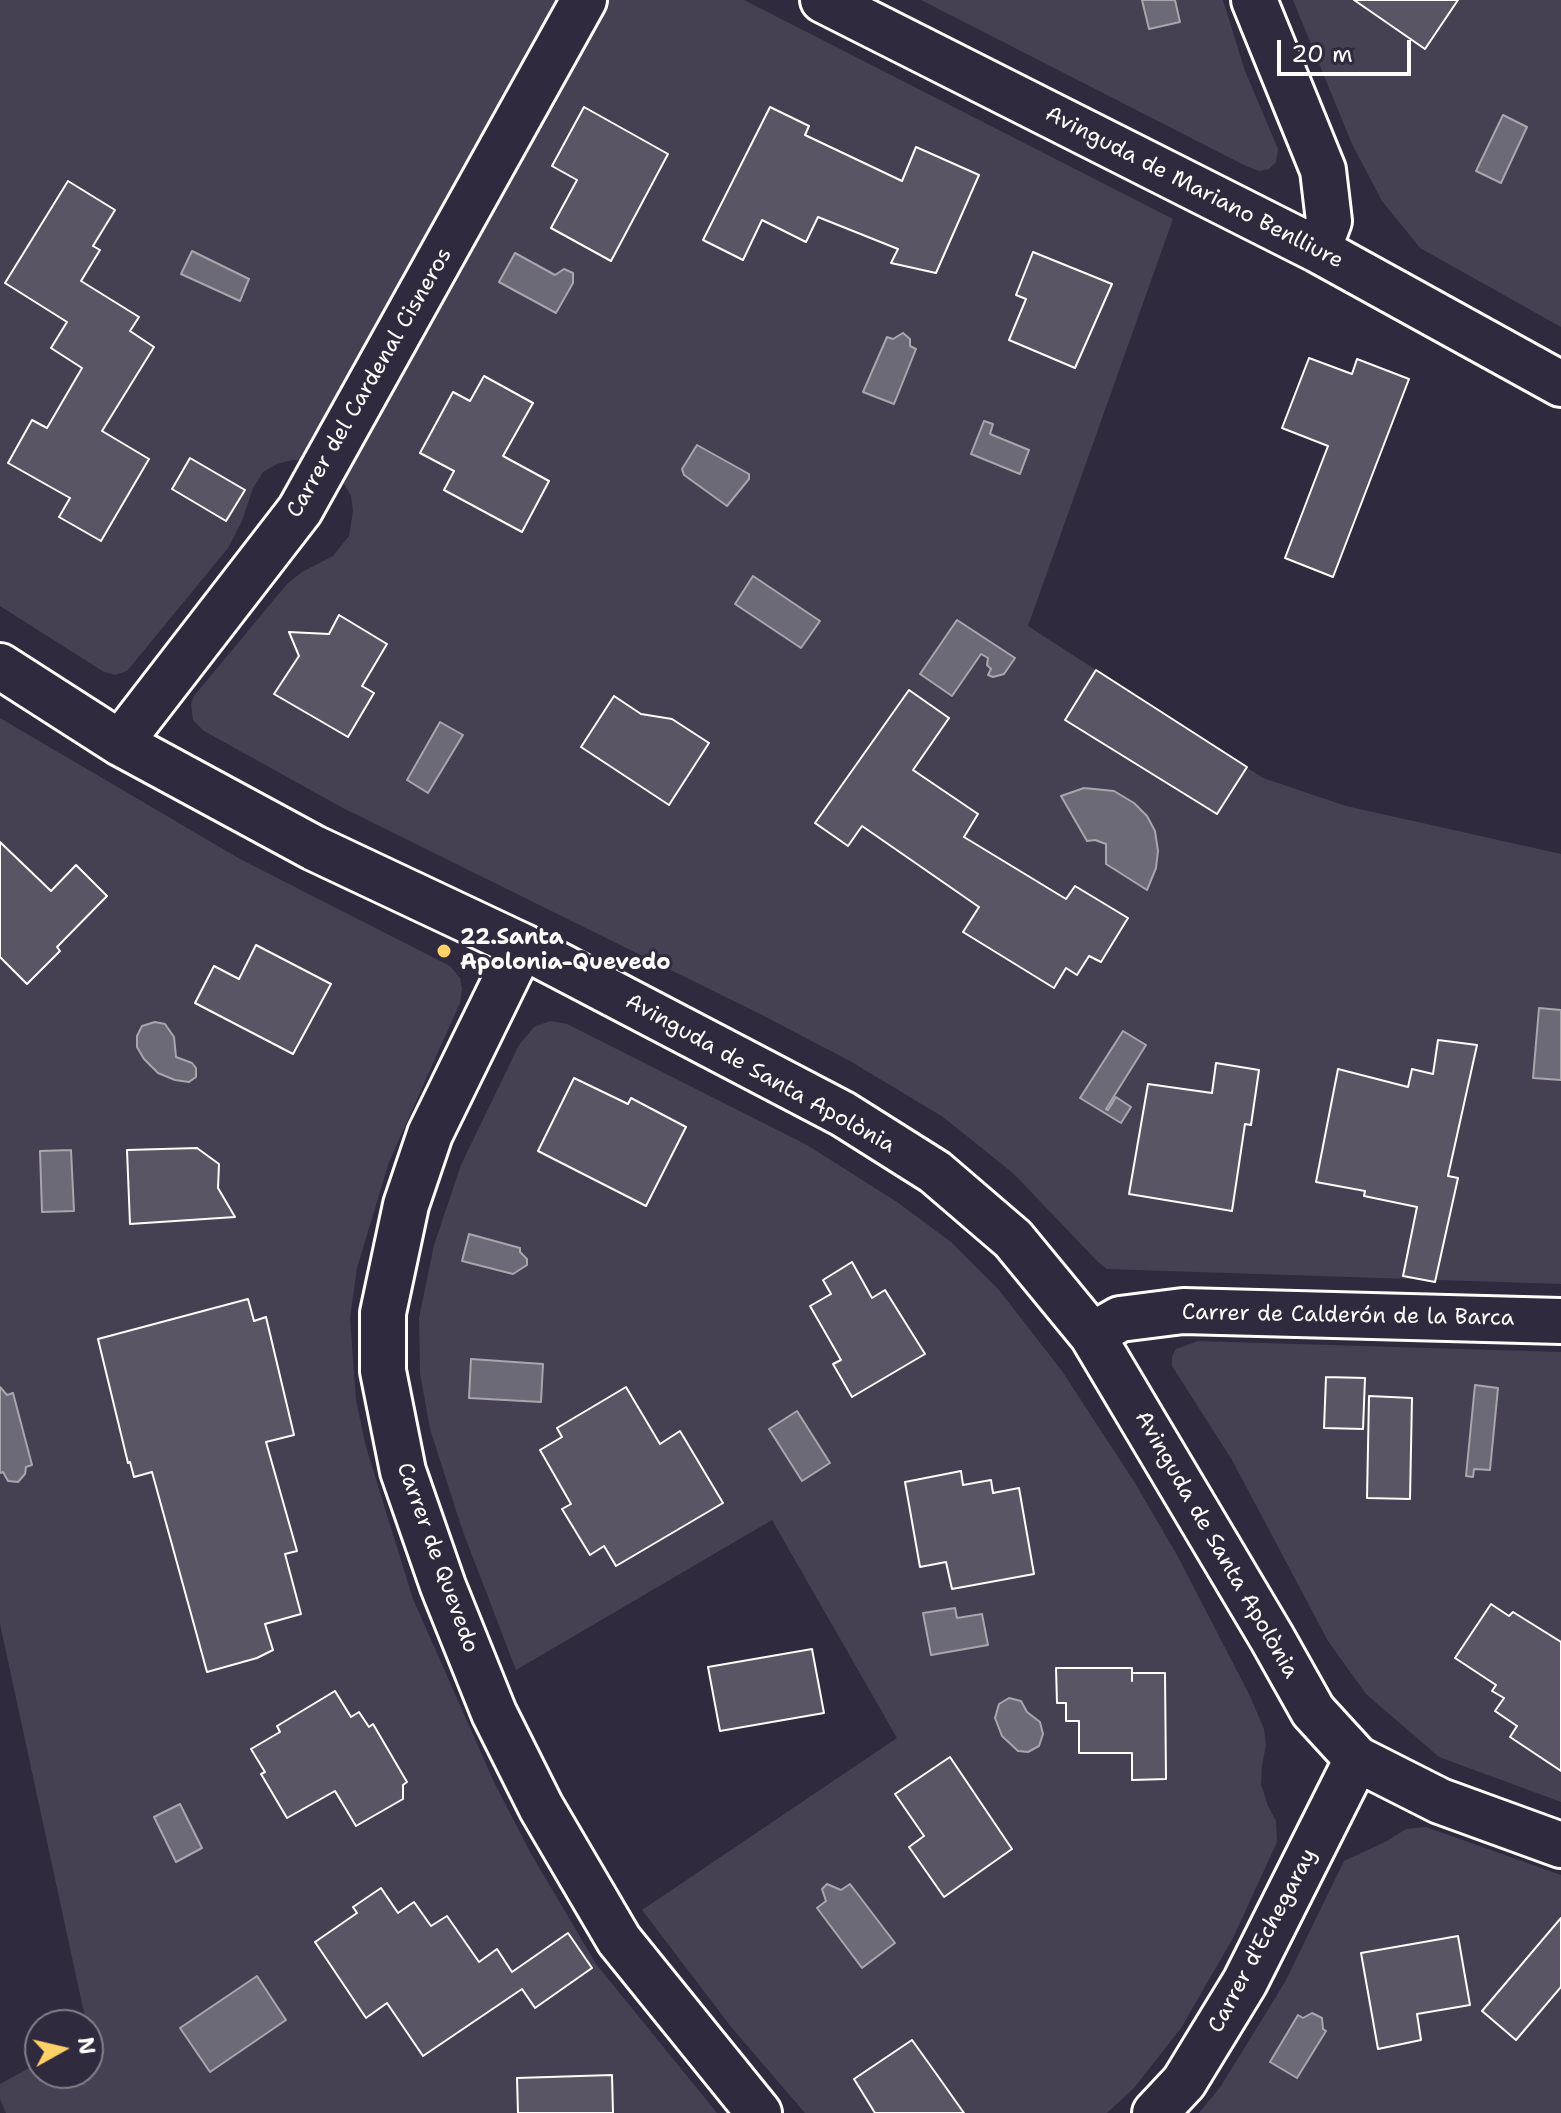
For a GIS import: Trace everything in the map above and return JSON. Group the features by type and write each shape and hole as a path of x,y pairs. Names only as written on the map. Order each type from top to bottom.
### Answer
{"street":[{"name":"Carrer del Cardenal Cisneros","path":"120,743 300,510 584,0"},
{"name":"Avinguda de Mariano Benlliure","path":"823,0 1318,250 1561,384"},
{"path":"1254,0 1323,170 1329,221 1318,250"},
{"name":"Avinguda de Santa Apolònia","path":"0,666 120,743 314,848 522,946 843,1114 935,1172 1013,1239 1092,1335 1313,1711 1357,1759 1440,1801 1561,1845"},
{"name":"Carrer de Quevedo","path":"522,946 430,1134 406,1205 383,1313 383,1371 403,1471 477,1671 541,1807 619,1940 759,2113"},
{"name":"Carrer de Calderón de la Barca","path":"1092,1335 1120,1319 1183,1311 1561,1321"},
{"name":"Carrer d'Echegaray","path":"1155,2113 1184,2082 1245,1982 1357,1759"}],"shaded area":[{"path":"0,0 562,0 307,460 277,464 263,472 228,548 127,671 115,675 104,672 0,606"},
{"path":"608,0 744,0 1173,219 1028,626 1263,778 1346,806 1561,854 1561,1284 1107,1269 1014,1174 943,1117 850,1061 343,808 204,731 193,720 191,704 194,696 287,584 302,572 333,556 349,536 353,511 351,496 341,479"},
{"path":"921,0 1223,0 1245,71 1278,149 1276,162 1269,169 1259,171 1244,165"},
{"path":"1142,0 1175,0 1180,22 1149,29"},
{"path":"1293,0 1561,0 1561,327 1420,248 1382,201 1352,144"},
{"path":"1503,115 1527,127 1501,183 1476,171"},
{"path":"192,251 249,279 240,301 181,274"},
{"path":"515,253 555,275 564,269 573,273 573,283 556,313 499,282"},
{"path":"903,333 910,339 910,346 916,349 894,404 863,392 887,337 893,339"},
{"path":"984,421 993,424 990,434 1029,450 1020,474 971,454"},
{"path":"697,445 749,474 749,479 727,506 684,475 682,469"},
{"path":"753,576 820,621 801,648 735,604"},
{"path":"957,620 1015,658 1004,674 993,677 988,675 991,669 987,665 988,658 981,654 952,696 920,674"},
{"path":"0,718 240,859 450,966 460,978 460,1003 389,1162 357,1268 350,1318 356,1400 366,1447 413,1599 494,1782 530,1852 596,1964 717,2113 6,2113 0,2099 0,2084 24,2071 24,2089 104,2089 104,2009 83,2009 0,1624"},
{"path":"440,722 463,735 428,793 407,780"},
{"path":"1084,788 1114,791 1134,803 1147,816 1155,831 1158,851 1156,868 1147,890 1106,864 1106,844 1087,841 1061,796"},
{"path":"1539,1008 1561,1010 1561,1080 1533,1078"},
{"path":"550,1021 567,1024 807,1145 897,1202 951,1242 999,1290 1062,1371 1135,1483 1177,1555 1250,1696 1264,1729 1266,1745 1261,1784 1276,1821 1277,1842 1233,1938 1181,2028 1134,2088 1107,2113 805,2113 732,2028 642,1910 897,1738 772,1520 516,1670 462,1529 430,1429 420,1373 419,1318 434,1245 461,1165 519,1045 534,1027"},
{"path":"155,1022 165,1024 174,1037 176,1057 192,1063 196,1068 196,1077 189,1082 158,1073 137,1047 137,1036 142,1026"},
{"path":"1123,1031 1146,1045 1106,1109 1116,1097 1131,1107 1121,1123 1080,1098"},
{"path":"71,1150 74,1211 42,1212 40,1151"},
{"path":"469,1234 520,1248 527,1265 513,1274 462,1261"},
{"path":"1198,1341 1561,1352 1561,1802 1439,1757 1366,1694 1328,1641 1232,1460 1172,1366 1176,1349"},
{"path":"471,1359 543,1364 541,1402 469,1398"},
{"path":"1475,1385 1498,1388 1490,1470 1474,1469 1473,1477 1466,1476"},
{"path":"0,1387 7,1395 13,1393 32,1465 26,1467 25,1474 18,1482 8,1481 3,1472 0,1473"},
{"path":"797,1411 830,1463 802,1481 769,1429"},
{"path":"955,1608 957,1618 982,1614 988,1645 931,1655 923,1613"},
{"path":"1009,1698 1021,1701 1027,1712 1040,1722 1043,1734 1039,1746 1028,1752 1018,1751 1002,1736 995,1718 999,1704"},
{"path":"180,1804 202,1848 176,1862 154,1817"},
{"path":"1426,1827 1561,1875 1561,2113 1199,2113 1221,2086 1285,1982 1344,1861 1406,1829"},
{"path":"827,1884 841,1890 850,1884 895,1943 862,1968 817,1908 826,1901 822,1889"},
{"path":"257,1976 286,2020 210,2072 180,2028"},
{"path":"1312,2013 1322,2018 1326,2031 1297,2078 1270,2062 1298,2015 1303,2018"}],"building":[{"path":"1354,0 1458,0 1425,49"},
{"path":"584,107 668,154 611,261 551,228 577,180 552,166"},
{"path":"770,107 809,126 805,135 902,181 916,147 979,175 936,273 891,263 898,249 818,217 806,242 762,220 743,260 703,240"},
{"path":"68,181 115,210 93,246 100,250 81,281 139,317 130,331 154,347 102,431 149,459 101,541 59,517 70,498 8,463 32,420 47,428 82,368 51,348 67,322 5,283"},
{"path":"1033,252 1112,284 1075,368 1009,340 1026,299 1016,295"},
{"path":"1309,358 1352,374 1357,359 1409,379 1333,577 1285,558 1328,446 1282,428"},
{"path":"484,376 533,403 503,456 549,481 522,532 444,490 454,471 420,453 453,392 470,401"},
{"path":"190,458 245,490 226,521 172,489"},
{"path":"339,615 387,644 362,686 374,693 348,737 274,694 299,656 289,632 329,634"},
{"path":"1096,670 1247,767 1217,814 1065,720"},
{"path":"909,690 949,718 913,770 978,814 964,837 1066,899 1075,886 1128,918 1101,962 1089,956 1077,975 1066,968 1054,988 963,932 979,907 862,826 848,846 815,823"},
{"path":"614,696 641,714 672,719 709,743 669,805 581,747"},
{"path":"0,842 51,891 76,865 107,896 57,947 60,951 27,984 0,957"},
{"path":"256,945 331,984 293,1054 195,1003 214,966 239,979"},
{"path":"1438,1040 1477,1045 1448,1176 1458,1178 1435,1282 1403,1276 1417,1207 1364,1196 1365,1191 1316,1182 1338,1069 1408,1087 1412,1069 1433,1074"},
{"path":"1216,1063 1259,1070 1251,1125 1245,1124 1232,1211 1129,1194 1148,1084 1212,1093"},
{"path":"574,1078 628,1104 631,1098 686,1127 646,1206 538,1151"},
{"path":"197,1148 219,1164 218,1188 235,1217 130,1224 127,1150"},
{"path":"852,1262 872,1298 885,1290 925,1354 852,1397 833,1364 841,1360 810,1306 831,1294 823,1280"},
{"path":"248,1299 254,1321 266,1317 294,1435 266,1442 297,1551 285,1554 301,1614 265,1624 273,1650 257,1658 207,1672 152,1472 134,1477 128,1463 98,1339"},
{"path":"1326,1377 1365,1378 1363,1429 1324,1428"},
{"path":"626,1387 660,1444 680,1431 723,1503 616,1566 604,1546 590,1555 562,1509 571,1504 540,1450 562,1437 557,1428"},
{"path":"1369,1396 1412,1398 1410,1499 1367,1498"},
{"path":"961,1471 963,1485 991,1480 993,1493 1019,1488 1034,1574 952,1589 946,1562 920,1567 905,1482"},
{"path":"1491,1604 1509,1616 1513,1612 1561,1642 1561,1771 1510,1737 1517,1726 1495,1711 1504,1698 1492,1691 1496,1685 1455,1658"},
{"path":"812,1649 824,1713 720,1731 708,1667"},
{"path":"1056,1668 1132,1668 1132,1673 1165,1673 1166,1779 1132,1780 1132,1753 1079,1753 1079,1721 1066,1721 1066,1703 1057,1703"},
{"path":"335,1691 351,1717 359,1712 369,1727 373,1724 407,1782 403,1785 403,1799 356,1826 335,1791 287,1818 261,1774 265,1772 251,1749 280,1732 277,1726"},
{"path":"950,1757 1012,1849 944,1897 909,1847 924,1836 895,1794"},
{"path":"381,1888 398,1913 414,1902 431,1926 447,1916 479,1962 497,1949 512,1972 568,1933 592,1968 535,2008 522,1989 423,2056 387,2003 366,2018 315,1942 357,1913 353,1907"},
{"path":"1561,1918 1561,1987 1516,2040 1482,2011"},
{"path":"1458,1936 1470,2005 1417,2014 1421,2040 1378,2049 1361,1953"},
{"path":"912,2040 964,2113 875,2113 854,2079"},
{"path":"612,2075 613,2113 518,2113 517,2078"}],"place":[{"name":"22.Santa Apolonia-Quevedo","path":"444,951"}]}
